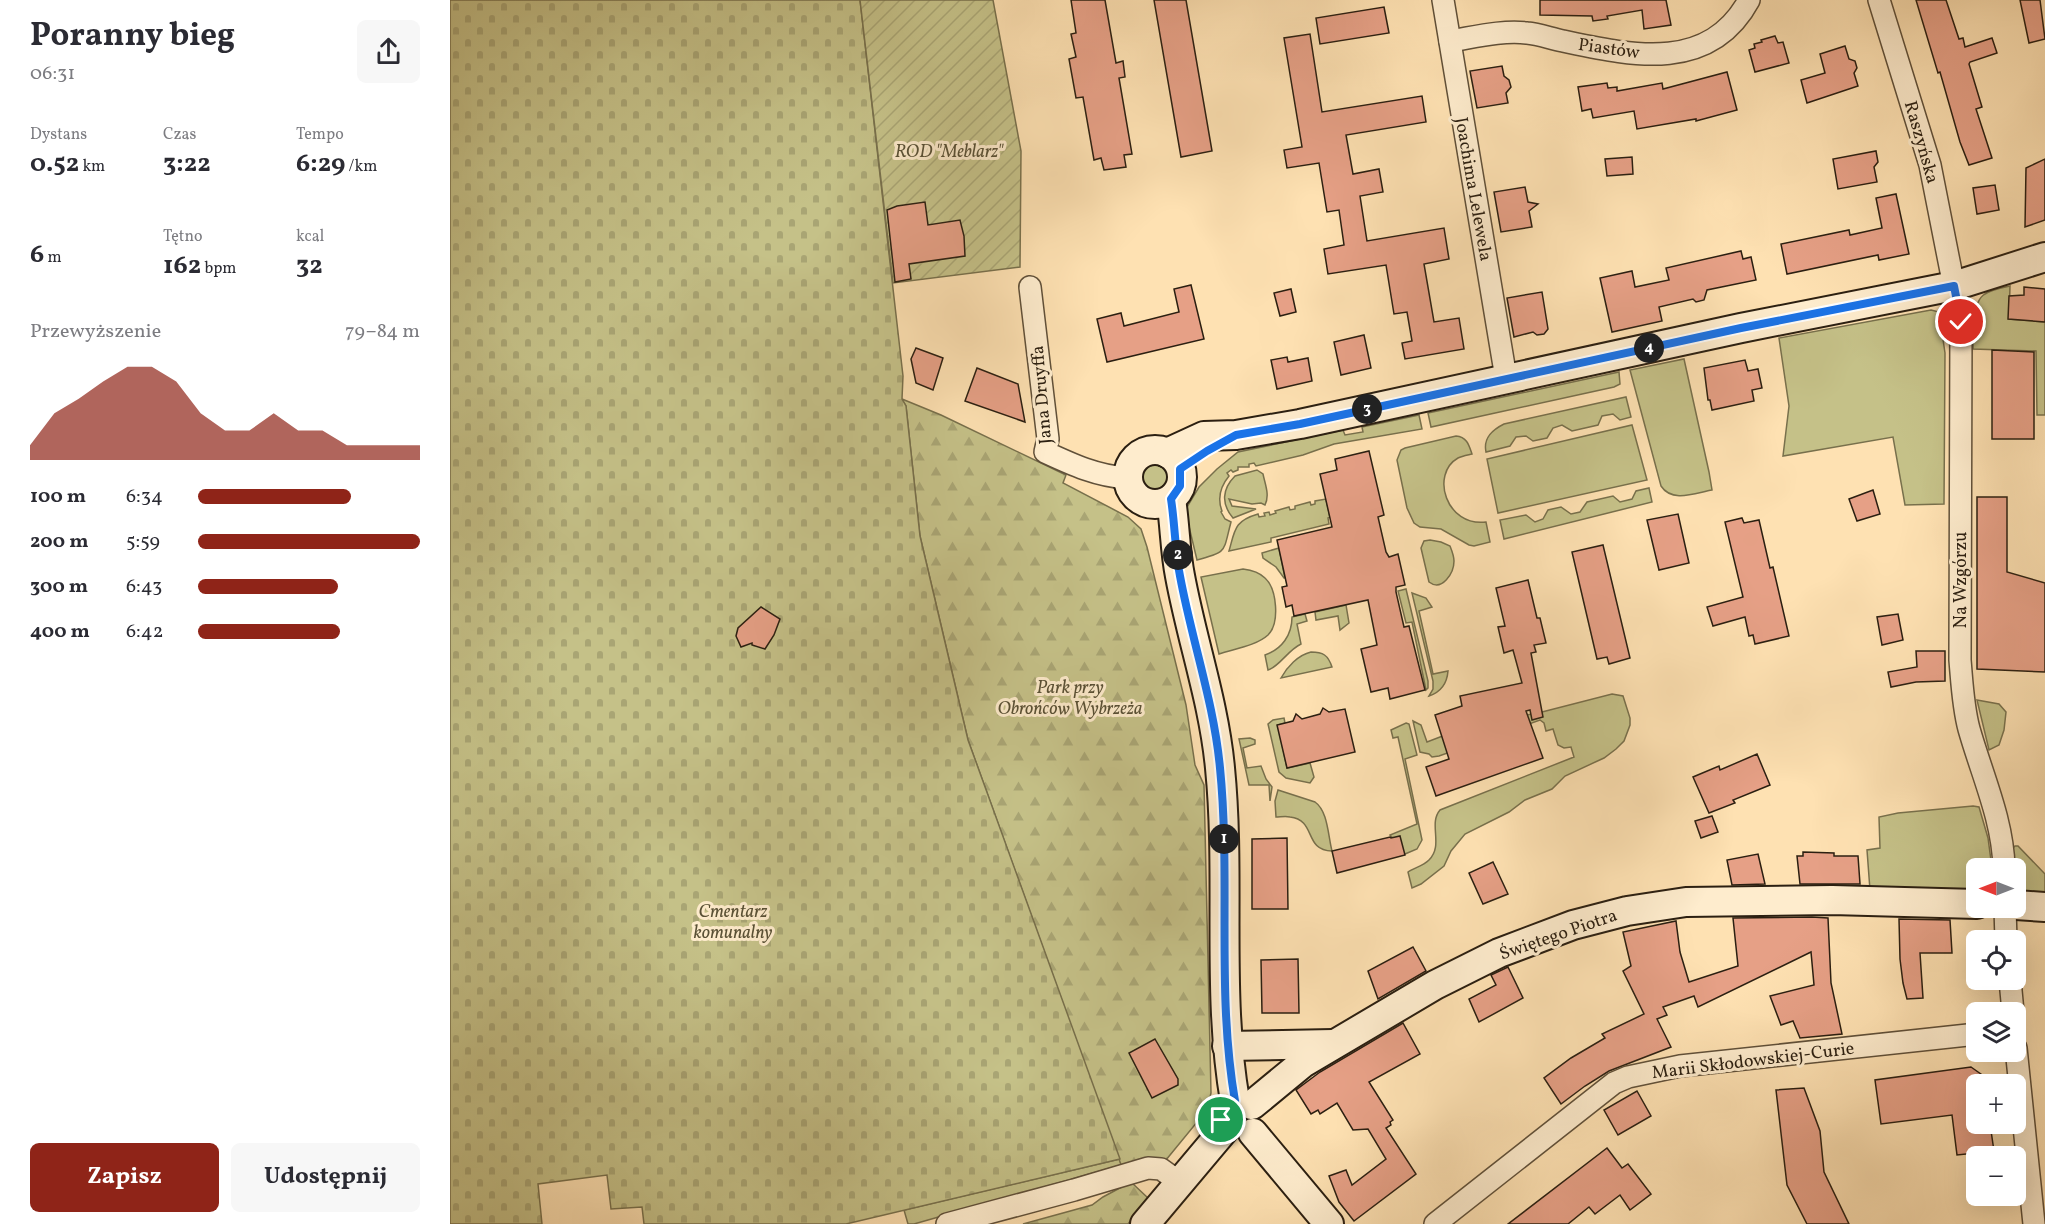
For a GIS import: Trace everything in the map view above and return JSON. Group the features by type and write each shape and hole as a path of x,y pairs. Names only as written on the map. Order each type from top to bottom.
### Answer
{"street":[{"name":"Joachima Lelewela","path":"1443,0 1506,378"},
{"name":"Piastów","path":"1450,41 1493,34 1527,33 1612,51 1676,54 1706,43 1725,30 1742,12 1749,0"},
{"name":"Raszyńska","path":"1879,0 1930,165 1954,286"},
{"path":"1174,461 1180,486 1160,502 1141,501 1134,495 1127,478 1133,461 1140,454 1149,451 1174,461 1207,451 1236,435 1310,422 1741,328 1954,286 2045,257"},
{"name":"Na Wzgórzu","path":"1954,286 1961,322 1961,683 1969,727 2001,833 2003,858"},
{"name":"Jana Druyffa","path":"1030,287 1048,438 1045,452 1081,469 1108,477 1127,478"},
{"path":"1160,502 1201,664 1216,734 1224,840 1227,1046 1244,1103 1258,1116 1259,1122 1248,1137 1234,1137 1224,1130 1221,1120 1223,1110 1244,1103"},
{"name":"Świętego Piotra","path":"1244,1103 1303,1063 1435,985 1499,953 1573,925 1626,911 1686,902 1832,900 1966,904"},
{"path":"2026,906 2045,907"},
{"name":"Marii Skłodowskiej-Curie","path":"1435,1224 1614,1083 1628,1077 1680,1066 1966,1035"},
{"path":"1227,1046 1334,1044"},
{"path":"2017,1062 2034,1224"},
{"path":"1145,1224 1224,1130"},
{"path":"1253,1133 1329,1224"},
{"path":"947,1224 1074,1191 1148,1168 1161,1169 1179,1182"}],"green space":[{"name":"Cmentarz komunalny","path":"450,0 860,0 903,376 902,399 906,406 920,536 968,740 1120,1159 846,1224 644,1224 642,1207 611,1209 607,1175 538,1184 542,1224 450,1224"},
{"name":"ROD \"Meblarz\"","path":"860,0 993,0 1021,151 1020,267 893,283"},
{"path":"2010,286 2009,319 2045,322 2045,415 2037,415 2036,351 1973,349 1973,322 1979,299 1988,292"},
{"path":"1931,310 1939,312 1945,353 1944,504 1905,505 1893,437 1783,456 1789,406 1779,338"},
{"path":"1684,359 1712,490 1677,496 1661,486 1630,370"},
{"path":"1619,372 1620,384 1614,387 1431,427 1428,413"},
{"path":"1626,397 1631,417 1620,420 1613,414 1602,416 1598,425 1572,431 1562,425 1553,428 1547,438 1533,441 1526,436 1516,437 1510,446 1486,452 1485,447 1489,435 1504,424"},
{"name":"Park przy Obrońców Wybrzeża","path":"902,399 941,415 1066,475 1063,483 1128,517 1141,529 1186,705 1195,765 1204,785 1211,1093 1207,1110 1161,1166 1124,1173 968,740 920,536 906,406"},
{"path":"1419,415 1422,429 1334,444 1303,455 1256,466 1254,463 1249,464 1249,467 1238,467 1238,470 1233,472 1231,470 1227,473 1229,476 1223,484 1220,497 1221,512 1225,519 1231,522 1225,545 1214,555 1197,560 1186,514 1187,507 1199,487 1238,452 1343,430 1345,435 1363,432 1362,427"},
{"path":"1632,425 1647,480 1498,513 1487,459"},
{"path":"1456,436 1465,440 1472,454 1458,458 1450,466 1445,475 1444,487 1446,498 1461,516 1472,521 1486,522 1490,542 1474,546 1441,529 1420,527 1414,523 1407,508 1397,460 1401,450 1405,448"},
{"path":"1155,465 1164,469 1168,478 1164,487 1155,491 1146,487 1142,478 1146,469"},
{"path":"1257,470 1263,474 1266,486 1265,505 1229,499 1232,506 1256,509 1233,518 1226,507 1225,491 1235,476"},
{"path":"1649,488 1652,502 1504,539 1500,520 1526,515 1535,522 1543,519 1548,510 1561,507 1571,514 1580,512 1587,502 1613,496 1620,502 1632,499 1636,491"},
{"path":"1326,499 1330,517 1328,518 1329,524 1271,538 1271,542 1229,551 1237,527 1244,520 1258,514 1259,517 1265,516 1264,513 1269,512 1270,515 1289,507 1290,510 1295,509 1295,506 1310,502 1311,505 1315,504 1315,501"},
{"path":"1430,540 1450,546 1454,557 1450,576 1438,585 1429,582 1421,548 1424,541"},
{"path":"1279,548 1285,578 1276,567 1263,558 1262,553"},
{"path":"1243,569 1260,574 1269,583 1276,606 1274,623 1272,630 1263,639 1251,645 1219,654 1201,577"},
{"path":"1406,589 1428,681 1426,690 1412,622 1406,623 1398,591"},
{"path":"1412,593 1426,598 1432,607 1419,611 1433,674 1448,671 1443,687 1429,696 1433,689 1433,681"},
{"path":"1346,605 1349,623 1340,630 1338,616 1316,620 1315,612"},
{"path":"1305,614 1307,621 1297,624 1301,644 1276,666 1268,670 1265,655 1285,641 1292,624 1292,617"},
{"path":"1311,652 1324,655 1332,667 1281,678 1293,662"},
{"path":"1612,694 1623,696 1630,718 1624,741 1616,749 1604,758 1565,776 1552,789 1525,800 1509,812 1465,834 1451,851 1444,866 1421,884 1412,888 1408,872 1427,862 1433,854 1436,841 1435,822 1440,810 1574,757 1571,747 1564,748 1558,745 1553,729 1546,731 1544,723 1540,720 1432,757 1420,752 1413,721 1421,725 1427,742 1466,727 1542,712"},
{"path":"1977,700 1999,704 2006,712 1999,745 1989,750"},
{"path":"1284,718 1285,723 1278,725 1287,768 1310,763 1314,777 1310,783 1286,778 1279,772 1268,724 1273,720"},
{"path":"1406,723 1409,724 1417,755 1405,759 1422,840 1417,849 1405,854 1390,835 1417,824 1398,737 1393,738 1391,730"},
{"path":"1239,739 1255,740 1255,744 1243,748 1247,768 1261,766 1272,787 1270,801 1269,785 1249,785"},
{"path":"1278,790 1315,802 1319,806 1323,811 1332,851 1317,846 1304,823 1298,819 1276,817 1275,801"},
{"path":"1979,807 1988,838 1991,858 1966,858 1966,893 1870,890 1867,850 1880,848 1879,817 1898,813"},
{"path":"2018,846 2045,874 2045,898 2026,895 2026,858 2013,858 2013,848"},
{"path":"1120,1159 1121,1165 914,1224 908,1224 904,1210"},
{"path":"1131,1182 1148,1198 1128,1224 1023,1224 1092,1205"}],"building":[{"path":"1071,0 1105,0 1116,63 1123,61 1125,77 1119,78 1132,154 1124,155 1126,167 1104,170 1101,158 1094,160 1083,97 1076,98 1069,59 1076,57 1071,34 1076,33"},
{"path":"1154,0 1186,0 1212,151 1181,157"},
{"path":"1540,0 1666,0 1671,25 1644,29 1642,10 1607,16 1608,19 1593,21 1592,16 1540,15"},
{"path":"1916,0 1946,0 1959,39 1963,38 1965,47 1992,38 1997,53 1969,64 1982,107 1976,109 1992,158 1969,165"},
{"path":"2020,0 2040,0 2045,39 2029,43"},
{"path":"1384,7 1389,33 1320,44 1316,18"},
{"path":"1310,34 1322,112 1422,96 1426,122 1346,135 1353,174 1379,169 1383,192 1360,196 1367,241 1444,228 1449,259 1424,264 1434,322 1459,318 1464,349 1405,359 1402,343 1412,341 1407,312 1394,314 1386,265 1328,274 1324,249 1344,245 1339,210 1327,212 1319,163 1287,168 1284,150 1302,147 1284,38"},
{"path":"1775,36 1778,43 1783,42 1789,63 1755,72 1749,50 1755,48 1754,44 1762,42 1761,40"},
{"path":"1845,46 1849,59 1855,61 1857,68 1854,73 1858,86 1807,103 1801,80 1825,73 1820,54"},
{"path":"1502,66 1504,76 1509,80 1511,87 1506,93 1508,103 1477,108 1470,71"},
{"path":"1727,72 1737,110 1696,121 1696,119 1637,129 1634,111 1593,118 1591,109 1582,111 1578,87 1607,83 1608,88 1617,87 1617,91 1662,83 1663,89"},
{"path":"1876,151 1878,162 1874,167 1877,182 1838,189 1833,159"},
{"path":"1632,157 1633,174 1607,176 1605,159"},
{"path":"2045,159 2045,220 2025,227 2026,168"},
{"path":"1995,185 1999,210 1977,214 1973,188"},
{"path":"1525,187 1528,202 1538,204 1529,211 1532,227 1501,232 1494,192"},
{"path":"1896,194 1909,254 1879,260 1878,255 1787,274 1781,244 1849,230 1850,235 1882,228 1876,198"},
{"path":"925,202 928,225 960,220 965,256 909,264 911,279 895,282 887,210 897,206"},
{"path":"1741,251 1743,259 1751,257 1756,280 1707,290 1704,300 1696,302 1693,299 1659,307 1662,321 1612,332 1600,278 1632,271 1635,287 1669,280 1666,268"},
{"path":"1191,285 1204,339 1107,362 1097,319 1121,313 1124,326 1179,312 1174,289"},
{"path":"2024,287 2045,289 2045,322 2008,319 2009,296 2024,295"},
{"path":"1291,289 1296,312 1280,316 1274,293"},
{"path":"1542,292 1548,329 1544,334 1537,335 1533,332 1514,337 1507,298"},
{"path":"1364,335 1371,368 1341,375 1334,342"},
{"path":"916,348 943,358 933,390 916,383 911,359"},
{"path":"1992,350 2034,352 2034,439 1992,439"},
{"path":"1287,357 1288,362 1308,358 1312,381 1277,389 1271,360"},
{"path":"1745,360 1748,371 1758,369 1762,388 1752,390 1754,401 1712,410 1710,400 1708,400 1704,368"},
{"path":"977,368 1018,384 1025,422 965,401"},
{"path":"1369,451 1384,515 1378,517 1386,552 1389,557 1398,554 1405,585 1396,587 1396,592 1404,627 1409,626 1425,690 1390,699 1388,688 1371,692 1361,649 1377,645 1368,600 1294,616 1292,605 1286,607 1282,587 1287,586 1277,540 1332,527 1320,474 1337,470 1335,459"},
{"path":"1873,490 1880,514 1857,521 1849,499"},
{"path":"1977,497 2007,497 2007,572 2045,583 2045,672 1977,669"},
{"path":"1678,514 1689,563 1659,570 1647,520"},
{"path":"1742,518 1744,523 1759,520 1789,636 1755,644 1753,635 1749,636 1745,617 1713,626 1707,607 1743,597 1725,522"},
{"path":"1603,545 1630,658 1609,664 1607,657 1597,659 1572,552"},
{"path":"1528,580 1546,643 1534,645 1536,652 1531,653 1543,717 1532,720 1530,710 1526,711 1543,758 1436,796 1426,767 1449,759 1435,715 1462,706 1460,696 1522,683 1513,650 1504,653 1498,627 1505,626 1496,588"},
{"path":"761,607 780,619 774,635 765,649 752,645 752,643 741,647 736,636 738,628"},
{"path":"1898,614 1903,640 1882,645 1877,617"},
{"path":"1916,651 1945,651 1945,681 1916,682 1891,687 1888,672 1917,667"},
{"path":"1323,708 1329,712 1345,709 1355,752 1287,768 1277,725 1293,721 1296,714 1302,719 1320,714"},
{"path":"1757,754 1770,785 1733,800 1735,803 1709,813 1693,777 1719,766 1720,770"},
{"path":"1712,816 1718,832 1701,838 1695,821"},
{"path":"1400,836 1405,855 1337,873 1332,851"},
{"path":"1287,838 1288,909 1252,909 1252,839"},
{"path":"1803,852 1858,856 1860,884 1800,884 1797,856 1803,856"},
{"path":"1758,854 1765,884 1732,885 1727,860"},
{"path":"1493,862 1508,894 1483,904 1469,873"},
{"path":"1733,918 1828,918 1831,983 1842,1034 1800,1038 1793,1021 1781,1025 1770,996 1814,985 1811,952 1698,1007 1694,996 1663,1007 1667,1015 1657,1019 1671,1047 1609,1071 1561,1104 1544,1078 1571,1058 1605,1038 1602,1034 1644,1014 1623,971 1631,966 1623,932 1676,921 1680,952 1689,982 1738,966"},
{"path":"1899,919 1950,920 1952,953 1920,953 1923,998 1907,999 1900,959"},
{"path":"1413,947 1426,971 1378,999 1368,971"},
{"path":"1298,959 1299,1013 1262,1013 1261,960"},
{"path":"1508,967 1523,998 1479,1022 1469,999 1496,985 1491,975"},
{"path":"1403,1023 1420,1054 1369,1082 1393,1120 1386,1128 1416,1174 1354,1221 1339,1202 1329,1176 1346,1170 1352,1185 1386,1159 1368,1129 1353,1130 1337,1103 1320,1114 1318,1110 1311,1114 1296,1090 1320,1072"},
{"path":"1155,1039 1178,1079 1178,1085 1152,1098 1129,1053"},
{"path":"1971,1067 1981,1074 1966,1074 1966,1134 1991,1134 1993,1146 1966,1146 1966,1154 1957,1155 1952,1115 1881,1124 1875,1080"},
{"path":"1804,1088 1820,1131 1824,1172 1849,1224 1807,1224 1787,1185 1776,1090"},
{"path":"1637,1091 1651,1116 1618,1135 1604,1110"},
{"path":"1607,1148 1622,1168 1628,1164 1651,1194 1630,1210 1620,1195 1595,1214 1589,1207 1568,1224 1508,1224"}],"route":[{"path":"1221,1120 1223,1110 1235,1101 1227,1046 1220,769 1216,734 1179,575 1171,499 1180,486 1182,477 1180,469 1236,435 1300,424 1741,328 1954,286 1961,322"}]}
